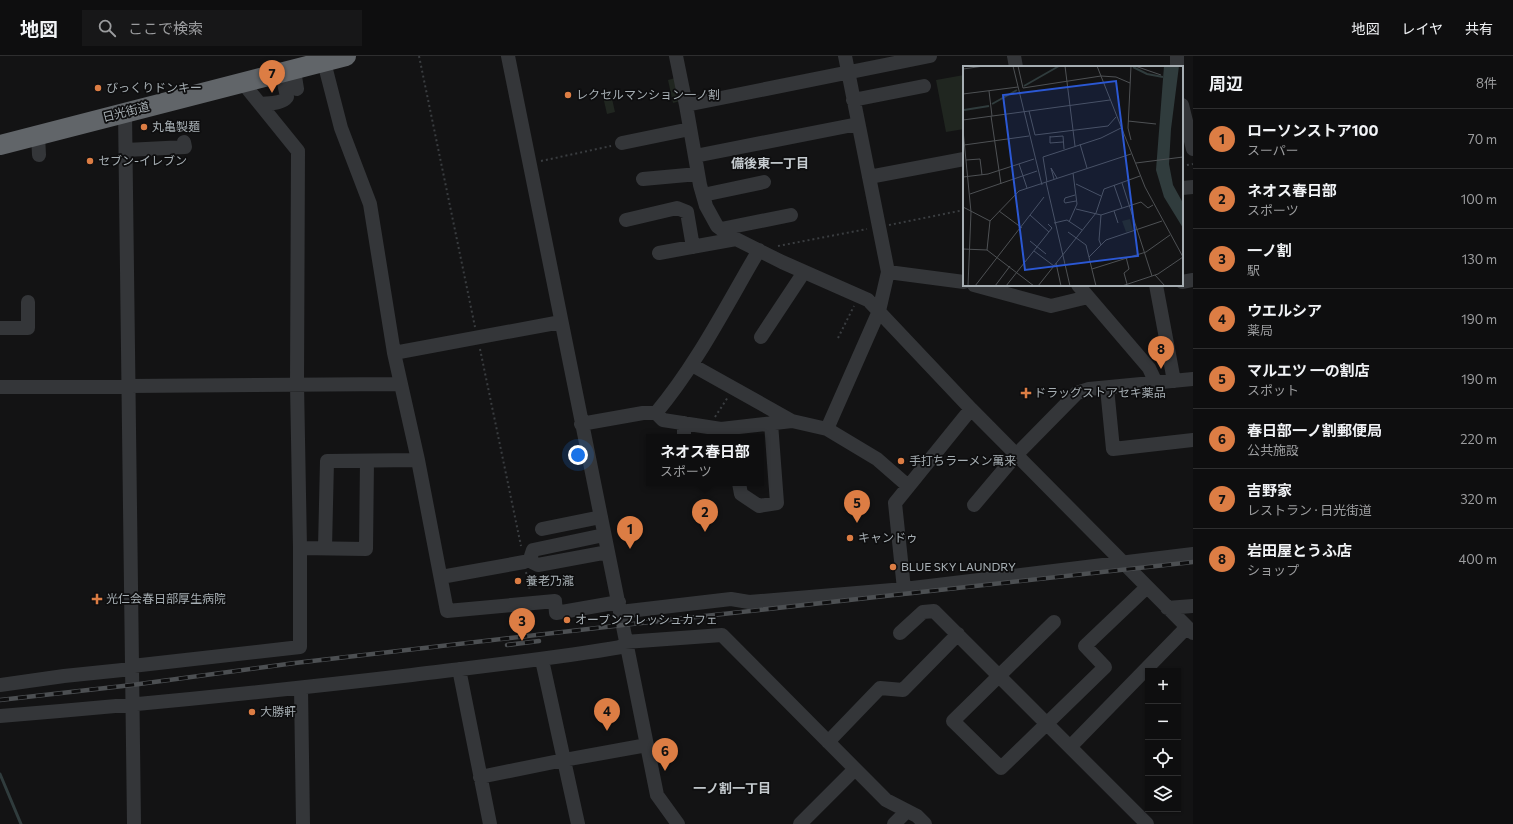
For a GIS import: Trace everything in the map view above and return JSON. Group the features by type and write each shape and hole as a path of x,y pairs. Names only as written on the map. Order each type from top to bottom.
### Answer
{"highway":[{"name":"日光街道","path":"0,145 38,135 68,131 89,126 124,112 187,102 243,83 291,77 324,62 346,56"}],"street":[{"path":"508,56 619,607 632,642 647,745 657,795 678,824"},
{"path":"676,56 703,195 706,206 717,226 736,239 804,272 868,300 971,409 1190,630 1070,747"},
{"path":"827,429 879,311 888,272 845,56"},
{"path":"686,105 930,56"},
{"path":"1014,56 1016,66"},
{"path":"324,62 330,100 370,204 394,353 418,460 447,611 555,601 556,614 619,607 731,599 749,602 904,589 1193,554"},
{"path":"267,107 285,100 291,77"},
{"path":"0,685 300,647 297,384 298,151 267,107 243,83"},
{"path":"853,100 924,86"},
{"path":"1183,109 1192,142"},
{"path":"124,112 123,316 129,387 134,824"},
{"path":"695,156 858,124"},
{"path":"622,143 690,129"},
{"path":"38,135 39,154"},
{"path":"124,143 185,147 184,142"},
{"path":"869,177 960,160"},
{"path":"643,179 698,174"},
{"path":"703,195 764,182"},
{"path":"1183,188 1193,187"},
{"path":"626,220 677,208 687,212 693,247"},
{"path":"721,228 791,215"},
{"path":"659,253 736,239"},
{"path":"656,413 692,365 759,250"},
{"path":"761,337 804,272"},
{"path":"888,272 963,282"},
{"path":"1183,282 1193,280"},
{"path":"978,286 1051,306 1088,297"},
{"path":"1079,286 1149,368 1156,383"},
{"path":"1156,286 1174,381"},
{"path":"0,328 28,328 28,302"},
{"path":"394,353 561,322"},
{"path":"692,365 792,421 827,429 877,459 908,486"},
{"path":"974,505 1017,454 1077,393 1089,389 1193,379"},
{"path":"0,387 400,384"},
{"path":"1107,388 1113,449 1193,440"},
{"path":"904,589 894,503 971,409"},
{"path":"581,424 643,413 656,413 663,420 733,432 771,423 792,421"},
{"path":"684,423 684,434"},
{"path":"740,486 741,494 759,506 777,503 771,423"},
{"path":"300,548 366,549 367,460"},
{"path":"325,548 327,461 418,460"},
{"path":"542,529 601,517"},
{"path":"604,535 533,550 531,556 532,562 538,565 608,552"},
{"path":"441,578 524,562"},
{"path":"1054,622 953,721 1001,768 1105,667 1085,646 1147,587"},
{"path":"1168,608 1193,606"},
{"path":"900,633 923,612 934,611 1147,824"},
{"path":"828,742 880,688 903,690 958,634"},
{"path":"0,716 132,705 301,688 542,660 621,647 632,642 722,635 886,800 916,816 925,824"},
{"path":"542,660 578,824"},
{"path":"459,669 490,824"},
{"path":"301,688 303,824"},
{"path":"480,777 647,745"},
{"path":"800,824 855,769"},
{"path":"894,824 907,811"}],"path":[{"path":"419,56 533,603"},
{"path":"530,163 622,143"},
{"path":"1183,166 1193,164"},
{"path":"759,250 963,210"},
{"path":"838,338 860,296"},
{"path":"710,427 733,388"}],"shaded area":[{"path":"963,75 963,129 946,132 936,80"},
{"path":"675,78 680,101 673,103 668,80"},
{"path":"610,90 615,112 607,114 602,92"}],"waterway":[{"path":"0,774 21,824"}],"railway":[{"path":"0,700 132,685 295,663 623,625 1193,562"},
{"path":"507,645 539,641"}],"place":[{"name":"びっくりドンキー","path":"98,88"},
{"name":"吉野家","path":"272,93"},
{"name":"レクセルマンション一ノ割","path":"568,95"},
{"name":"丸亀製麺","path":"144,127"},
{"name":"セブン-イレブン","path":"90,161"},
{"name":"岩田屋とうふ店","path":"1161,369"},
{"name":"ドラッグストアセキ薬品","path":"1026,393"},
{"name":"手打ちラーメン萬来","path":"901,461"},
{"name":"マルエツ 一の割店","path":"857,523"},
{"name":"ネオス春日部","path":"705,532"},
{"name":"キャンドゥ","path":"850,538"},
{"name":"ローソンストア100","path":"630,549"},
{"name":"BLUE SKY LAUNDRY","path":"893,567"},
{"name":"養老乃瀧","path":"518,581"},
{"name":"光仁会春日部厚生病院","path":"97,599"},
{"name":"オーブンフレッシュカフェ","path":"567,620"},
{"name":"一ノ割","path":"522,641"},
{"name":"大勝軒","path":"252,712"},
{"name":"ウエルシア","path":"607,731"},
{"name":"春日部一ノ割郵便局","path":"665,771"}],"district":[{"name":"備後東一丁目","path":"770,163"},
{"name":"一ノ割一丁目","path":"732,788"}]}
